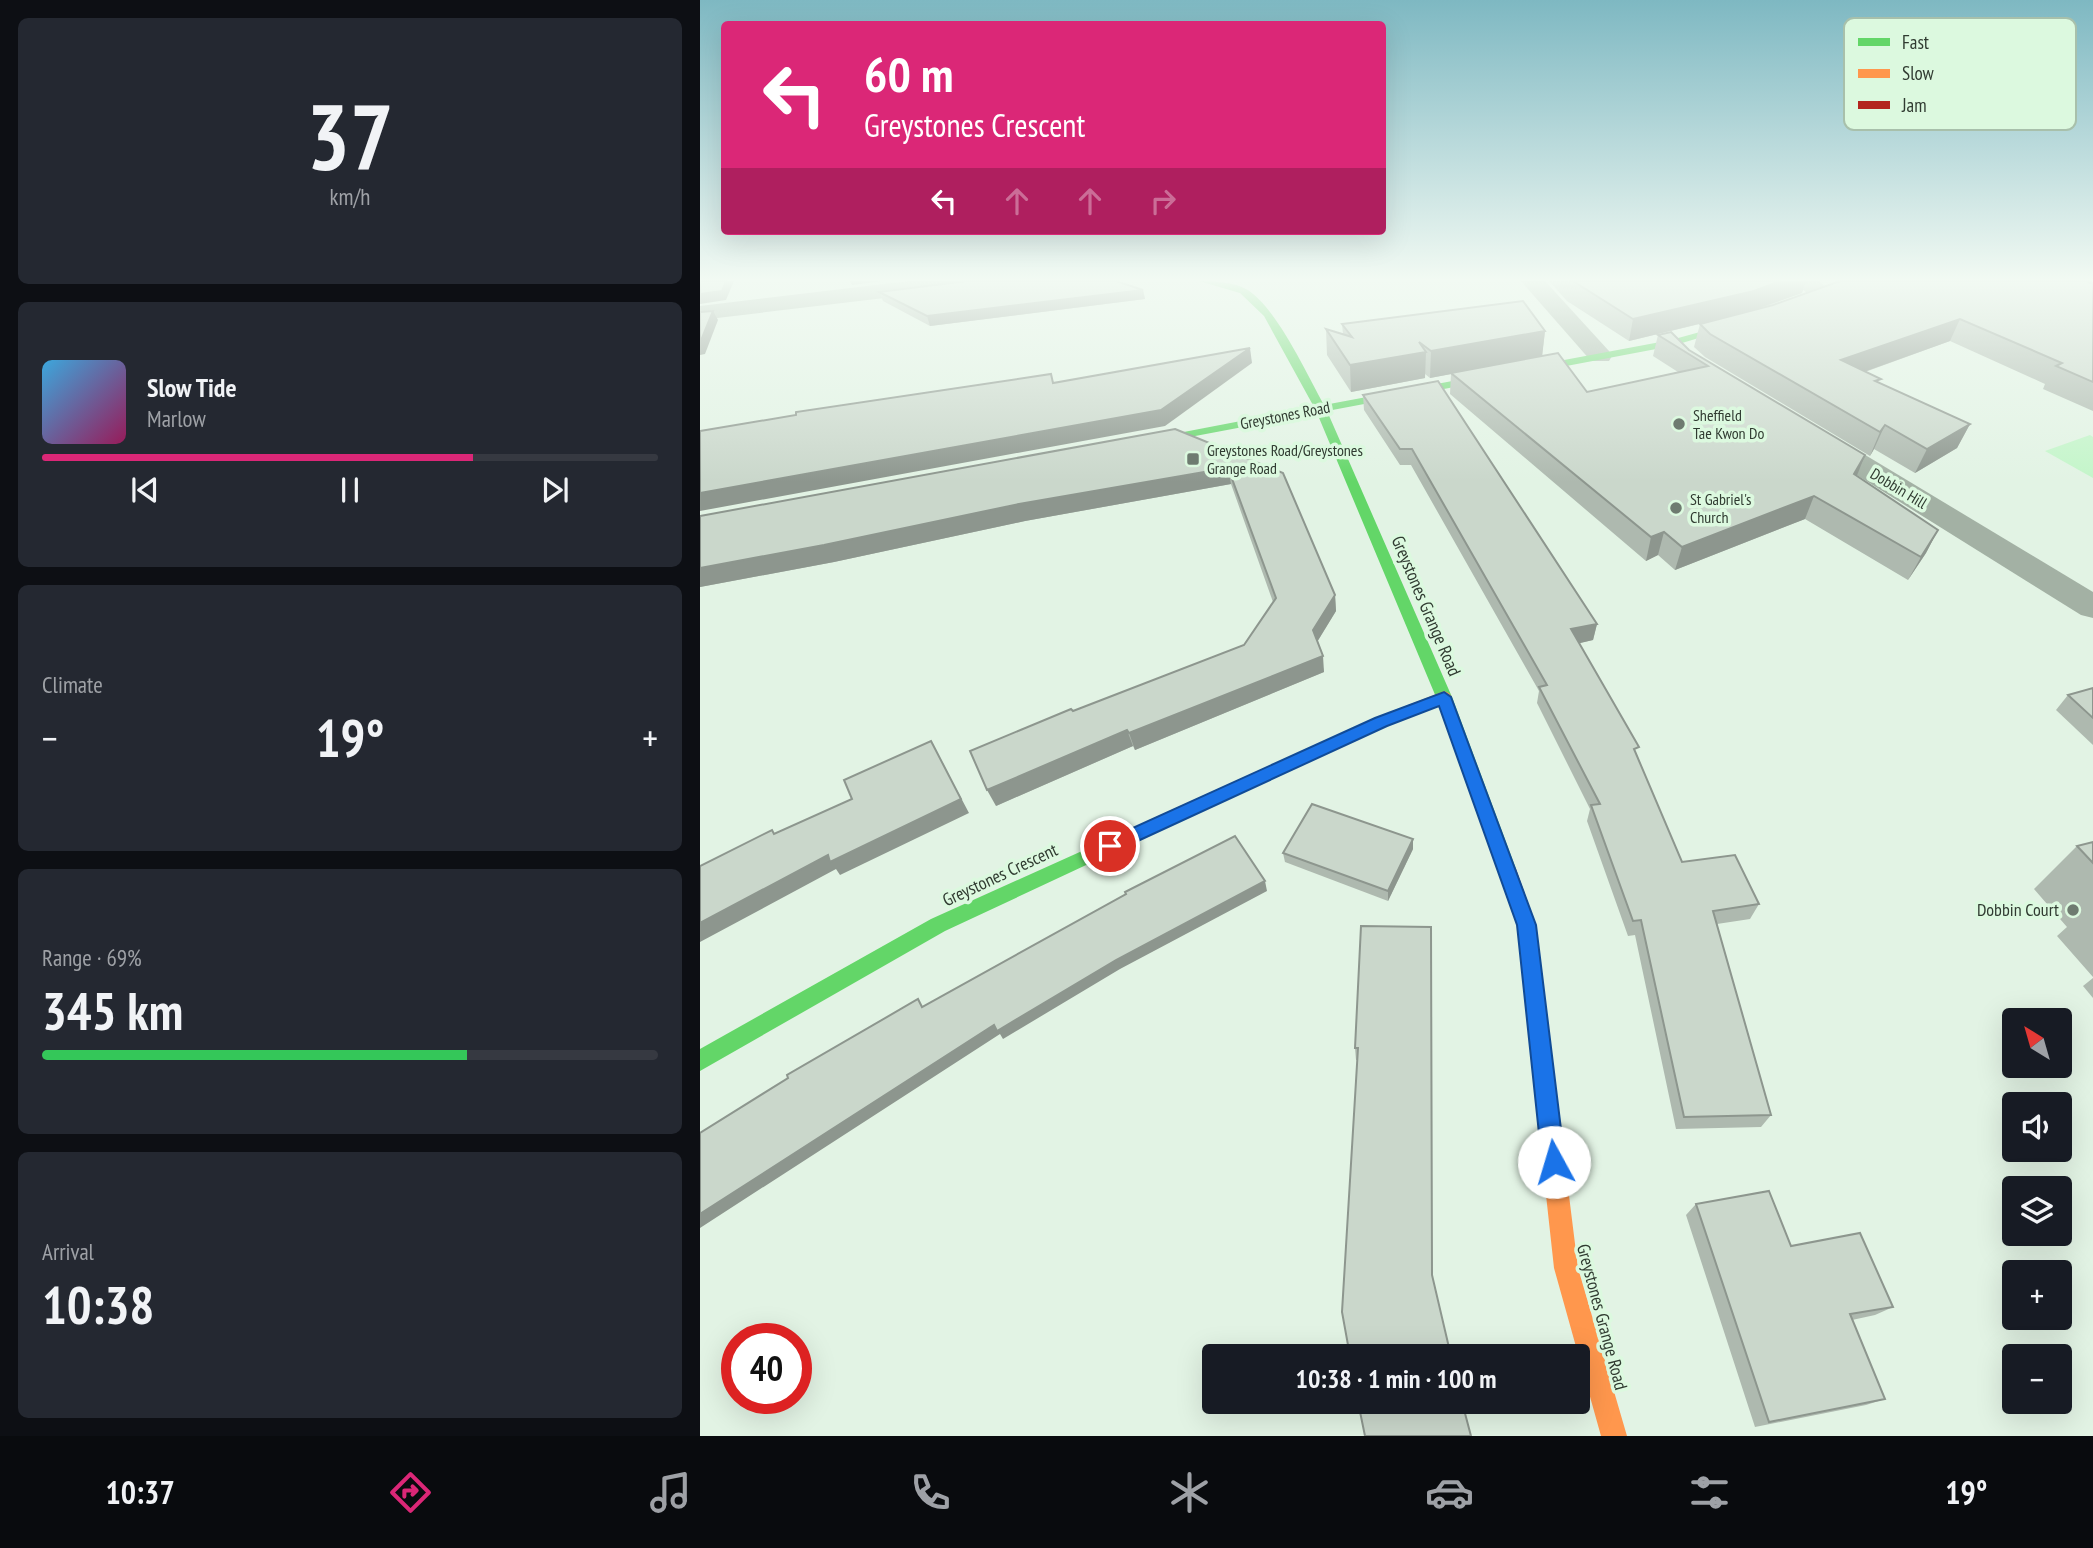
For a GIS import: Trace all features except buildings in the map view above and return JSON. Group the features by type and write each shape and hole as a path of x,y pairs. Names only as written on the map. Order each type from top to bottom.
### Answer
{"street":[{"name":"Greystones Grange Road","path":"1286,348 1320,408 1444,697 1527,925 1566,1268 1614,1436"},
{"path":"1593,348 1600,356"},
{"name":"Greystones Road","path":"1117,447 1644,348"},
{"path":"1677,348 1694,364"},
{"name":"Dobbin Hill","path":"1787,420 2093,607"},
{"name":"Greystones Crescent","path":"700,1061 938,925 1381,722 1444,697"}],"green space":[{"path":"2090,435 2093,437 2093,478 2045,451"}],"traffic: fast":[{"path":"1286,348 1320,408 1444,697 1507,869"},
{"path":"1137,444 1645,348"},
{"path":"700,1061 938,925 1153,826"}],"traffic: slow":[{"path":"1153,826 1381,722 1444,697"},
{"path":"1550,1131 1566,1268 1614,1436"}],"traffic: jam":[{"path":"1507,869 1527,925 1550,1131"}],"place":[{"name":"Sheffield Tae Kwon Do","path":"1679,424"},
{"name":"Greystones Road/Greystones Grange Road","path":"1193,459"},
{"name":"St Gabriel's Church","path":"1676,508"},
{"name":"Dobbin Court","path":"2073,910"}],"route":[{"path":"1110,846 1381,722 1444,697 1527,925 1554,1162"}]}
